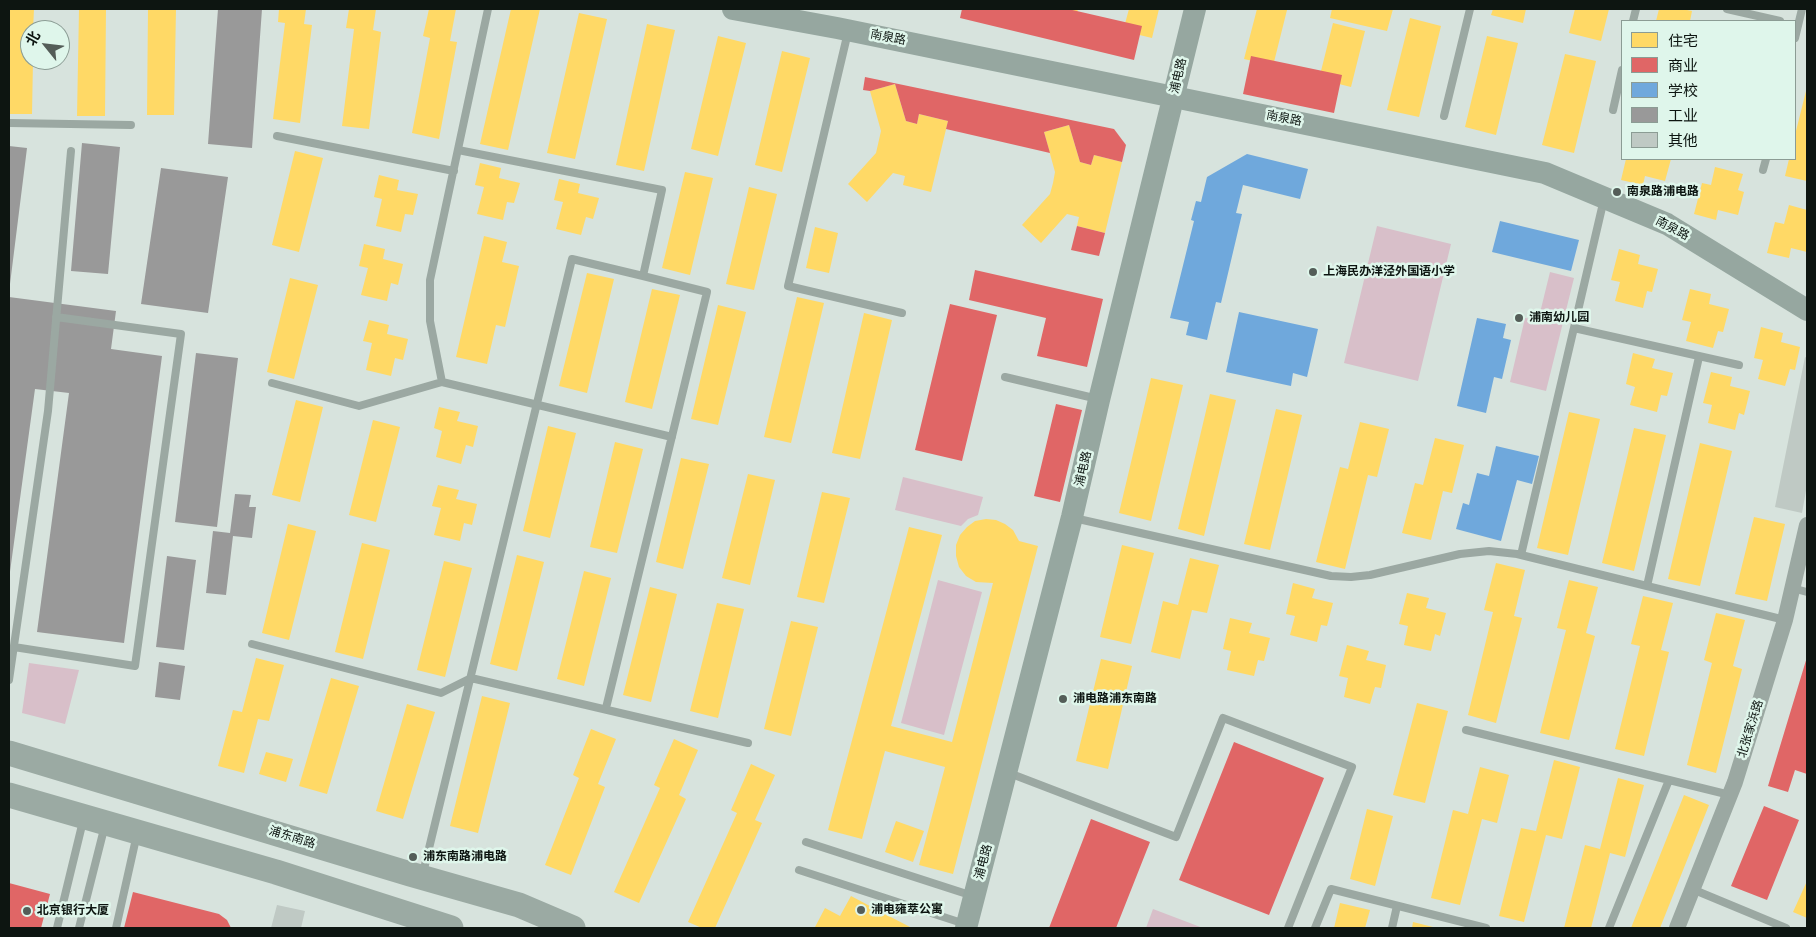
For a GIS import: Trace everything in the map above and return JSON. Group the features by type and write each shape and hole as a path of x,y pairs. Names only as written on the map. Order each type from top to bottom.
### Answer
{"main road":[{"name":"浦东南路","path":"9,753 422,878 519,905 572,928"},
{"path":"9,795 276,872 450,928"}],"street":[{"name":"南泉路","path":"732,9 848,30 1545,173 1666,224 1807,310"},
{"name":"浦电路","path":"967,927 1072,517 1195,9"},
{"name":"北张家浜路","path":"1677,928 1730,795 1785,620 1800,590 1807,525"}],"lane":[{"path":"442,382 430,321 430,280 488,9"},
{"path":"1444,116 1470,9"},
{"path":"1727,9 1776,20"},
{"path":"1796,25 1802,9"},
{"path":"848,30 788,286 902,313"},
{"path":"1613,110 1621,74"},
{"path":"9,123 131,125"},
{"path":"277,136 454,171"},
{"path":"458,150 662,190 643,276"},
{"path":"9,680 48,411 71,152"},
{"path":"1763,170 1766,160"},
{"path":"1521,555 1604,198"},
{"path":"422,878 572,259 707,292 606,708"},
{"path":"14,647 135,666 181,334 56,316"},
{"path":"1574,328 1739,365"},
{"path":"1647,586 1699,357"},
{"path":"1005,377 1100,400"},
{"path":"272,384 359,406 442,382 672,437"},
{"path":"1072,517 1331,576 1351,577 1370,575 1460,554 1489,551 1521,555 1785,620"},
{"path":"252,644 441,693 471,678 606,708 748,743"},
{"path":"1007,772 1176,837 1223,718 1352,767 1288,928"},
{"path":"1466,730 1730,795"},
{"path":"1610,928 1669,780"},
{"path":"57,928 95,820"},
{"path":"79,928 95,820"},
{"path":"116,928 137,832"},
{"path":"806,842 974,897"},
{"path":"799,870 967,927"},
{"path":"1315,928 1331,889 1486,928"},
{"path":"1692,889 1786,928"},
{"path":"1392,928 1397,906"}],"shaded area":[{"path":"1377,226 1451,244 1418,381 1344,363"},
{"path":"1550,272 1574,278 1546,391 1510,382 1525,318 1538,321"},
{"path":"903,477 983,497 978,515 968,519 961,526 895,510"},
{"path":"938,580 982,592 944,735 901,723"},
{"path":"29,663 79,670 65,724 22,713"},
{"path":"1153,909 1203,928 1146,928"}],"building: 住宅":[{"path":"9,9 34,9 33,20 20,20 20,70 33,70 32,114 9,114"},
{"path":"79,9 106,9 105,116 77,116"},
{"path":"148,9 176,9 174,115 147,115"},
{"path":"279,9 306,9 304,24 312,25 300,123 273,119 285,23 278,22"},
{"path":"349,9 376,9 373,30 381,32 369,129 342,126 354,29 346,28"},
{"path":"429,9 456,9 450,41 457,42 439,139 412,133 430,38 423,36"},
{"path":"511,9 540,9 508,150 480,144"},
{"path":"1044,9 1078,9 1075,21 1043,14"},
{"path":"1129,9 1159,9 1152,38 1123,31"},
{"path":"1257,9 1287,10 1273,66 1244,59"},
{"path":"1332,9 1393,9 1387,31 1330,18"},
{"path":"1493,9 1526,9 1523,23 1491,15"},
{"path":"1575,9 1609,9 1601,41 1569,33"},
{"path":"1659,9 1692,11 1690,20 1656,20"},
{"path":"579,13 607,19 575,159 547,153"},
{"path":"1410,18 1441,26 1419,117 1387,110"},
{"path":"1333,23 1365,31 1351,87 1319,79"},
{"path":"647,24 675,30 644,171 616,165"},
{"path":"718,36 746,43 718,156 691,149"},
{"path":"1487,36 1518,43 1496,135 1465,127"},
{"path":"782,51 810,58 782,172 755,165"},
{"path":"1565,54 1596,61 1574,153 1542,145"},
{"path":"895,84 906,121 917,124 919,114 948,121 931,192 903,185 905,176 893,173 867,202 848,184 876,153 881,131 870,91"},
{"path":"1807,87 1807,181 1785,176 1789,160 1796,160 1796,131"},
{"path":"1069,125 1080,162 1091,165 1094,155 1122,162 1105,233 1077,226 1079,217 1067,214 1041,243 1022,225 1050,194 1053,183 1055,172 1044,132"},
{"path":"295,151 323,158 299,252 272,245"},
{"path":"1626,160 1671,160 1665,181 1645,176 1643,185 1621,180"},
{"path":"480,163 501,168 499,178 520,183 514,203 507,202 503,220 477,214 484,187 475,185"},
{"path":"1715,167 1743,174 1738,190 1744,192 1738,215 1718,210 1716,220 1694,214 1702,183 1711,185"},
{"path":"685,172 713,178 690,275 662,268"},
{"path":"379,175 399,180 397,190 418,194 413,215 405,214 401,232 376,226 382,199 374,197"},
{"path":"559,179 580,184 578,193 599,198 593,219 586,217 581,235 556,229 563,202 554,200"},
{"path":"749,187 777,194 754,290 726,284"},
{"path":"1789,205 1807,210 1807,252 1791,248 1789,258 1767,253 1775,222 1784,224"},
{"path":"815,227 838,233 829,273 806,268"},
{"path":"484,236 507,242 502,262 519,266 505,327 496,325 487,364 456,357"},
{"path":"364,244 385,249 383,259 403,264 398,285 391,283 387,301 361,295 368,268 359,266"},
{"path":"1619,249 1640,255 1638,264 1658,269 1652,292 1647,291 1643,308 1615,301 1620,282 1611,280"},
{"path":"587,273 614,279 587,393 559,386"},
{"path":"290,278 318,285 294,379 267,372"},
{"path":"652,289 680,295 652,409 625,402"},
{"path":"1690,289 1711,294 1709,304 1729,309 1723,332 1718,331 1713,348 1686,341 1691,322 1682,320"},
{"path":"797,297 824,303 791,443 764,437"},
{"path":"718,305 746,312 718,425 691,419"},
{"path":"864,313 892,320 860,459 832,453"},
{"path":"369,320 389,325 387,334 408,339 403,360 395,358 391,376 366,370 372,343 363,341"},
{"path":"1761,327 1783,333 1781,342 1800,347 1795,370 1790,369 1785,386 1758,379 1763,360 1754,358"},
{"path":"1633,353 1655,359 1652,368 1673,373 1667,396 1661,395 1657,412 1630,405 1635,387 1626,384"},
{"path":"1711,372 1732,377 1730,386 1750,391 1744,415 1739,413 1735,430 1708,423 1712,405 1703,403"},
{"path":"1151,378 1183,385 1151,521 1119,513"},
{"path":"1210,394 1236,400 1204,536 1178,529"},
{"path":"296,400 323,407 300,502 272,495"},
{"path":"439,407 460,412 457,421 478,426 473,447 466,445 461,464 436,457 442,431 434,428"},
{"path":"1276,409 1302,415 1270,550 1244,544"},
{"path":"1569,412 1600,419 1568,555 1537,548"},
{"path":"373,420 400,427 376,522 349,515"},
{"path":"1360,422 1389,429 1377,477 1368,475 1345,569 1316,562 1340,467 1348,469"},
{"path":"548,426 576,433 550,538 523,531"},
{"path":"1634,428 1666,435 1634,571 1602,563"},
{"path":"1435,438 1464,445 1452,493 1443,491 1431,540 1402,533 1415,483 1423,485"},
{"path":"615,442 643,449 617,553 590,547"},
{"path":"1700,443 1732,451 1700,586 1668,579"},
{"path":"681,458 709,464 683,569 656,562"},
{"path":"748,474 775,480 750,585 722,578"},
{"path":"438,485 459,490 456,499 477,504 472,525 464,523 460,541 434,535 441,508 432,506"},
{"path":"822,492 850,498 824,603 797,597"},
{"path":"1754,517 1785,524 1767,601 1735,594"},
{"path":"996,520 1005,524 1013,530 1019,541 1038,546 953,874 919,865 945,767 885,751 862,839 828,830 909,527 942,535 891,726 952,742 993,583 976,582 966,576 959,567 956,545 960,535 967,527 975,521"},
{"path":"288,524 316,531 289,640 262,633"},
{"path":"362,543 390,550 363,659 335,652"},
{"path":"1122,545 1154,553 1131,644 1100,637"},
{"path":"517,555 544,562 517,671 490,664"},
{"path":"1190,558 1219,565 1207,613 1192,610 1180,659 1151,652 1163,601 1178,605"},
{"path":"444,561 472,568 445,677 417,670"},
{"path":"1496,563 1525,570 1514,616 1522,618 1496,723 1468,715 1493,612 1484,610"},
{"path":"584,571 611,578 584,686 557,679"},
{"path":"1569,580 1598,587 1586,633 1595,636 1569,740 1540,733 1566,630 1557,628"},
{"path":"1293,583 1315,589 1312,598 1333,603 1327,626 1321,625 1317,642 1290,635 1295,616 1286,614"},
{"path":"650,587 677,594 651,702 623,695"},
{"path":"1407,593 1429,598 1426,608 1446,613 1440,636 1435,634 1431,651 1404,645 1408,626 1399,624"},
{"path":"1643,596 1673,603 1661,650 1669,652 1644,756 1615,749 1640,646 1631,644"},
{"path":"717,603 744,609 718,718 690,711"},
{"path":"1716,613 1745,620 1733,666 1742,669 1716,773 1687,765 1712,663 1704,660"},
{"path":"1230,618 1252,623 1249,633 1270,638 1264,661 1258,660 1254,676 1227,670 1231,651 1223,649"},
{"path":"791,621 818,627 791,736 764,729"},
{"path":"1347,645 1369,651 1366,660 1386,665 1381,688 1375,687 1370,704 1344,697 1348,678 1339,676"},
{"path":"256,658 284,665 269,721 258,719 244,773 218,766 233,710 242,712"},
{"path":"1101,659 1132,666 1108,769 1076,761"},
{"path":"331,678 359,686 327,794 299,786"},
{"path":"482,696 510,703 478,833 450,826"},
{"path":"1417,703 1448,711 1425,803 1393,795"},
{"path":"407,704 435,712 403,819 376,811"},
{"path":"591,729 616,739 598,784 605,787 571,875 545,865 579,778 573,775"},
{"path":"674,739 698,750 679,795 686,799 639,903 614,892 660,788 654,785"},
{"path":"266,752 293,759 286,782 259,774"},
{"path":"1554,760 1580,767 1562,839 1546,835 1524,922 1499,916 1521,828 1536,831"},
{"path":"751,764 775,775 755,820 762,823 715,928 702,928 688,922 737,813 731,810"},
{"path":"1480,767 1509,775 1497,823 1482,819 1460,905 1431,898 1453,810 1468,814"},
{"path":"1618,778 1644,785 1625,857 1610,853 1591,928 1564,928 1585,845 1600,849"},
{"path":"1684,795 1709,805 1660,928 1631,928"},
{"path":"1367,809 1393,816 1375,886 1350,879"},
{"path":"896,821 924,831 913,862 885,852"},
{"path":"1807,881 1807,918 1793,912"},
{"name":"浦电雍萃公寓","path":"851,896 912,928 815,927 825,908 840,916"},
{"path":"1340,903 1370,910 1365,928 1334,928"},
{"path":"1413,922 1437,928 1412,928"}],"building: 商业":[{"path":"962,9 1068,9 1142,26 1134,60 960,18"},
{"path":"1251,56 1342,75 1334,113 1243,94"},
{"path":"865,77 1114,129 1126,145 1122,162 1094,155 1091,165 1080,162 1069,125 1044,132 1050,153 946,129 948,121 919,114 917,124 906,121 895,84 870,91 863,90"},
{"path":"1077,226 1105,233 1099,256 1071,250"},
{"path":"975,270 1103,299 1087,367 1037,356 1046,318 969,300"},
{"path":"950,304 997,315 962,461 915,450"},
{"path":"1056,404 1082,410 1060,502 1034,496"},
{"path":"1807,657 1807,774 1795,770 1788,792 1768,786"},
{"path":"1234,742 1324,778 1269,915 1179,880"},
{"path":"1764,806 1799,820 1767,900 1731,886"},
{"path":"1091,819 1150,842 1116,928 1049,928"},
{"name":"北京银行大厦","path":"9,883 50,894 41,928 9,928"},
{"path":"133,892 219,914 227,920 231,928 124,928"}],"building: 学校":[{"path":"1247,154 1308,169 1300,199 1243,185 1236,213 1242,214 1221,303 1216,302 1207,340 1186,335 1189,322 1170,318 1194,221 1191,220 1196,201 1201,202 1207,177"},
{"path":"1500,221 1579,240 1571,271 1492,252"},
{"path":"1239,312 1318,329 1307,377 1293,373 1291,386 1226,372"},
{"path":"1477,318 1506,324 1503,338 1511,340 1502,379 1494,377 1486,413 1457,406"},
{"path":"1496,446 1539,456 1532,484 1517,480 1501,541 1456,529 1463,503 1469,505 1477,473 1489,476"}],"building: 工业":[{"path":"218,9 262,9 252,148 208,144"},
{"path":"82,143 120,147 108,274 71,271"},
{"path":"9,146 27,148 10,284 9,284"},
{"path":"161,168 228,177 208,313 141,304"},
{"path":"9,297 116,311 111,349 162,356 124,643 37,632 69,393 35,389 9,579"},
{"path":"196,353 238,358 217,527 175,522"},
{"path":"235,494 251,495 249,507 256,507 252,538 233,536 226,595 206,593 213,531 230,533"},
{"path":"167,556 196,560 184,650 156,647"},
{"path":"159,662 185,666 180,700 155,697"}],"building: 其他":[{"path":"1805,357 1807,358 1807,485 1802,513 1775,507"},
{"path":"277,905 305,911 301,928 271,928"}],"place":[{"name":"南泉路浦电路","path":"1617,192"},
{"name":"上海民办洋泾外国语小学","path":"1313,272"},
{"name":"浦南幼儿园","path":"1519,318"},
{"name":"浦电路浦东南路","path":"1063,699"},
{"name":"浦东南路浦电路","path":"413,857"},
{"name":"浦电雍萃公寓","path":"861,910"},
{"name":"北京银行大厦","path":"27,911"}]}
